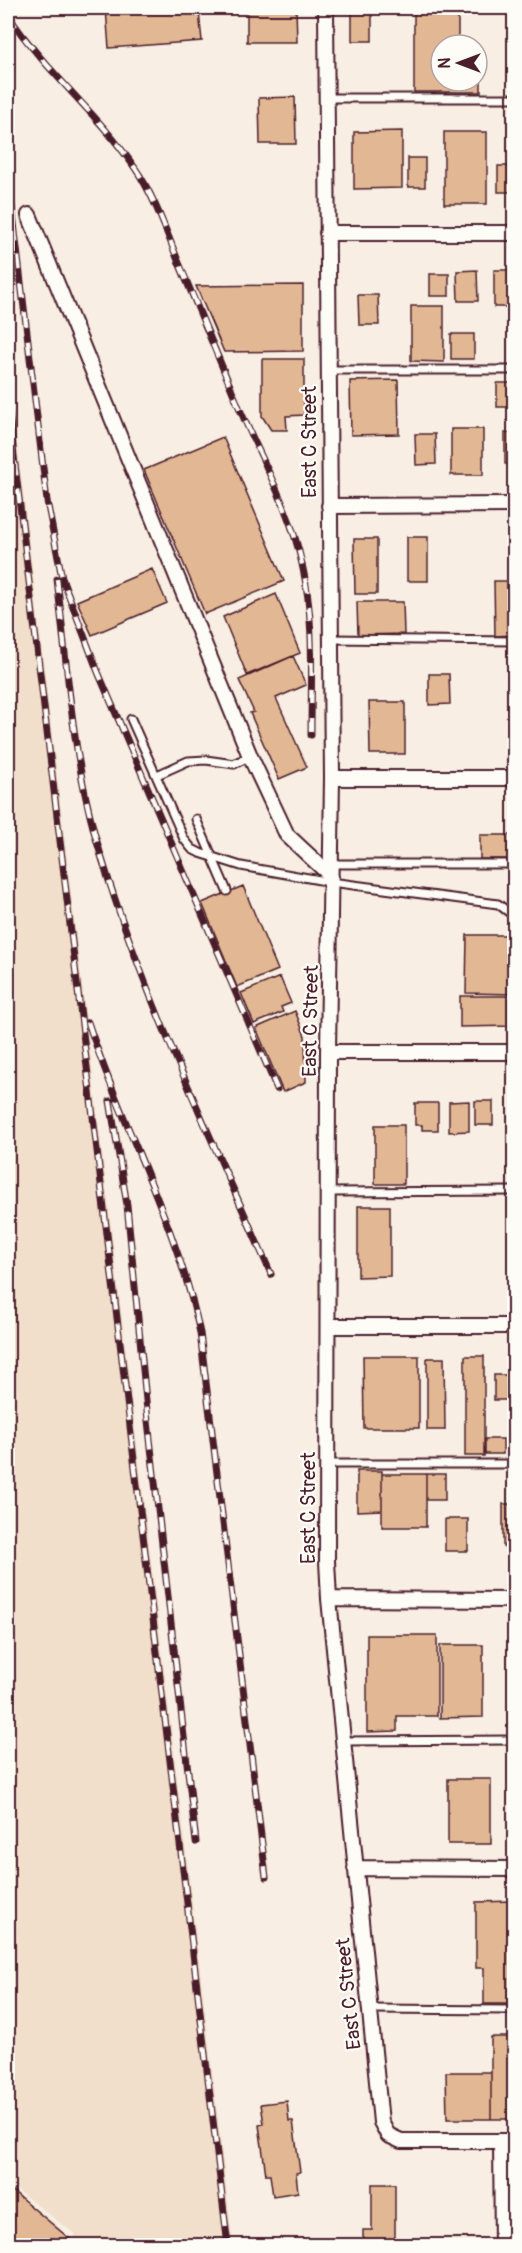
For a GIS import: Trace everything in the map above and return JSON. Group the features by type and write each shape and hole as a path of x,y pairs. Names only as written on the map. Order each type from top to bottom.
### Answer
{"street":[{"name":"East C Street","path":"326,8 328,506 332,778 328,1052 329,1599 381,2122 388,2135 401,2141 508,2141"},
{"path":"29,215 250,756 287,835 331,874"},
{"path":"327,233 514,233"},
{"path":"328,506 514,505"},
{"path":"332,778 514,778"},
{"path":"328,1052 514,1052"},
{"path":"328,1326 514,1326"},
{"path":"329,1599 514,1600"},
{"path":"355,1868 514,1869"},
{"path":"502,2246 508,2141"}],"lane":[{"path":"327,98 514,98"},
{"path":"329,370 514,370"},
{"path":"330,639 514,641"},
{"path":"131,718 184,839 192,849 241,866 331,874 498,904 514,916"},
{"path":"157,775 188,760 234,764 250,756"},
{"path":"196,819 226,891"},
{"path":"331,874 514,864"},
{"path":"328,1192 514,1191"},
{"path":"327,1464 514,1464"},
{"path":"342,1741 514,1740"},
{"path":"369,2009 514,2010"}],"shaded area":[{"path":"8,367 233,2245 76,2245 75,2234 8,2183"}],"building":[{"path":"176,8 177,14 199,12 202,41 109,48 106,9"},
{"path":"247,8 296,8 297,42 247,42"},
{"path":"352,8 372,8 372,41 352,41"},
{"path":"414,8 458,8 458,33 429,33 429,92 414,92"},
{"path":"295,97 296,144 260,144 259,98"},
{"path":"402,131 402,188 354,189 354,132"},
{"path":"444,132 487,132 487,204 444,204"},
{"path":"408,158 425,158 425,187 408,187"},
{"path":"498,166 513,166 513,192 498,192"},
{"path":"477,270 478,301 458,301 457,271"},
{"path":"494,270 511,270 511,307 494,307"},
{"path":"430,274 449,274 449,296 430,296"},
{"path":"303,285 303,351 224,352 196,286"},
{"path":"358,295 378,295 379,325 359,325"},
{"path":"411,306 444,306 444,362 411,361"},
{"path":"451,334 474,334 474,359 451,359"},
{"path":"262,359 304,359 304,415 286,416 287,430 271,430 262,416"},
{"path":"398,380 399,434 351,435 350,381"},
{"path":"497,383 514,383 514,407 497,407"},
{"path":"451,429 483,429 483,475 451,475"},
{"path":"505,433 514,433 514,463 505,464"},
{"path":"415,434 435,434 436,464 416,465"},
{"path":"223,437 284,581 205,614 144,470"},
{"path":"407,537 428,537 428,581 407,581"},
{"path":"354,539 377,539 377,594 355,594"},
{"path":"152,569 167,603 92,635 77,601"},
{"path":"494,581 514,581 514,635 495,636"},
{"path":"276,594 300,653 247,675 223,617"},
{"path":"357,602 403,602 404,634 358,635"},
{"path":"293,656 306,685 276,698 307,767 279,779 250,713 254,712 239,680"},
{"path":"429,674 449,674 450,704 429,705"},
{"path":"369,702 405,702 405,754 370,754"},
{"path":"480,835 514,835 514,859 480,859"},
{"path":"243,886 278,970 237,987 202,903"},
{"path":"467,935 514,935 514,994 466,993"},
{"path":"280,977 291,1003 281,1007 283,1012 254,1024 241,993"},
{"path":"460,996 514,996 514,1026 460,1027"},
{"path":"295,1011 305,1036 306,1082 283,1092 256,1028"},
{"path":"469,1101 469,1131 449,1132 449,1102"},
{"path":"475,1101 493,1101 493,1125 475,1125"},
{"path":"415,1103 438,1103 438,1130 422,1130 422,1125 415,1125"},
{"path":"375,1125 404,1125 404,1184 375,1184"},
{"path":"358,1206 390,1206 390,1276 358,1277"},
{"path":"363,1356 419,1356 419,1428 364,1428"},
{"path":"465,1356 484,1356 484,1456 465,1456"},
{"path":"427,1358 444,1358 445,1430 427,1430"},
{"path":"494,1375 514,1375 514,1400 494,1400"},
{"path":"485,1439 503,1439 503,1454 485,1454"},
{"path":"357,1471 382,1471 382,1510 357,1511"},
{"path":"382,1474 426,1474 426,1527 382,1527"},
{"path":"426,1474 445,1474 445,1500 426,1500"},
{"path":"503,1504 514,1504 514,1547 503,1547"},
{"path":"445,1519 468,1519 468,1551 445,1551"},
{"path":"367,1635 437,1635 437,1716 397,1716 397,1731 367,1732"},
{"path":"440,1645 483,1645 483,1717 440,1718"},
{"path":"448,1779 491,1779 491,1844 448,1844"},
{"path":"514,1901 514,2004 484,2004 484,1968 476,1968 476,1902"},
{"path":"491,2037 514,2037 514,2119 491,2119"},
{"path":"446,2072 491,2072 491,2119 447,2119"},
{"path":"287,2101 289,2121 293,2121 300,2172 296,2173 298,2192 273,2196 270,2175 266,2175 259,2125 264,2124 261,2104"},
{"path":"372,2184 395,2184 395,2246 363,2246 363,2230 372,2230"},
{"path":"8,2187 71,2240 67,2246 8,2246"}],"railway":[{"path":"8,15 38,54 104,128 141,178 158,212 236,400 282,501 297,543 309,606 311,735"},
{"path":"8,173 47,501 62,578 98,672 277,1089"},
{"path":"8,406 228,2246"},
{"path":"57,579 71,708 81,772 95,835 112,891 175,1057 271,1274"},
{"path":"88,1022 178,1253 200,1333 266,1877"},
{"path":"110,1101 127,1205 148,1421 196,1842"}]}
